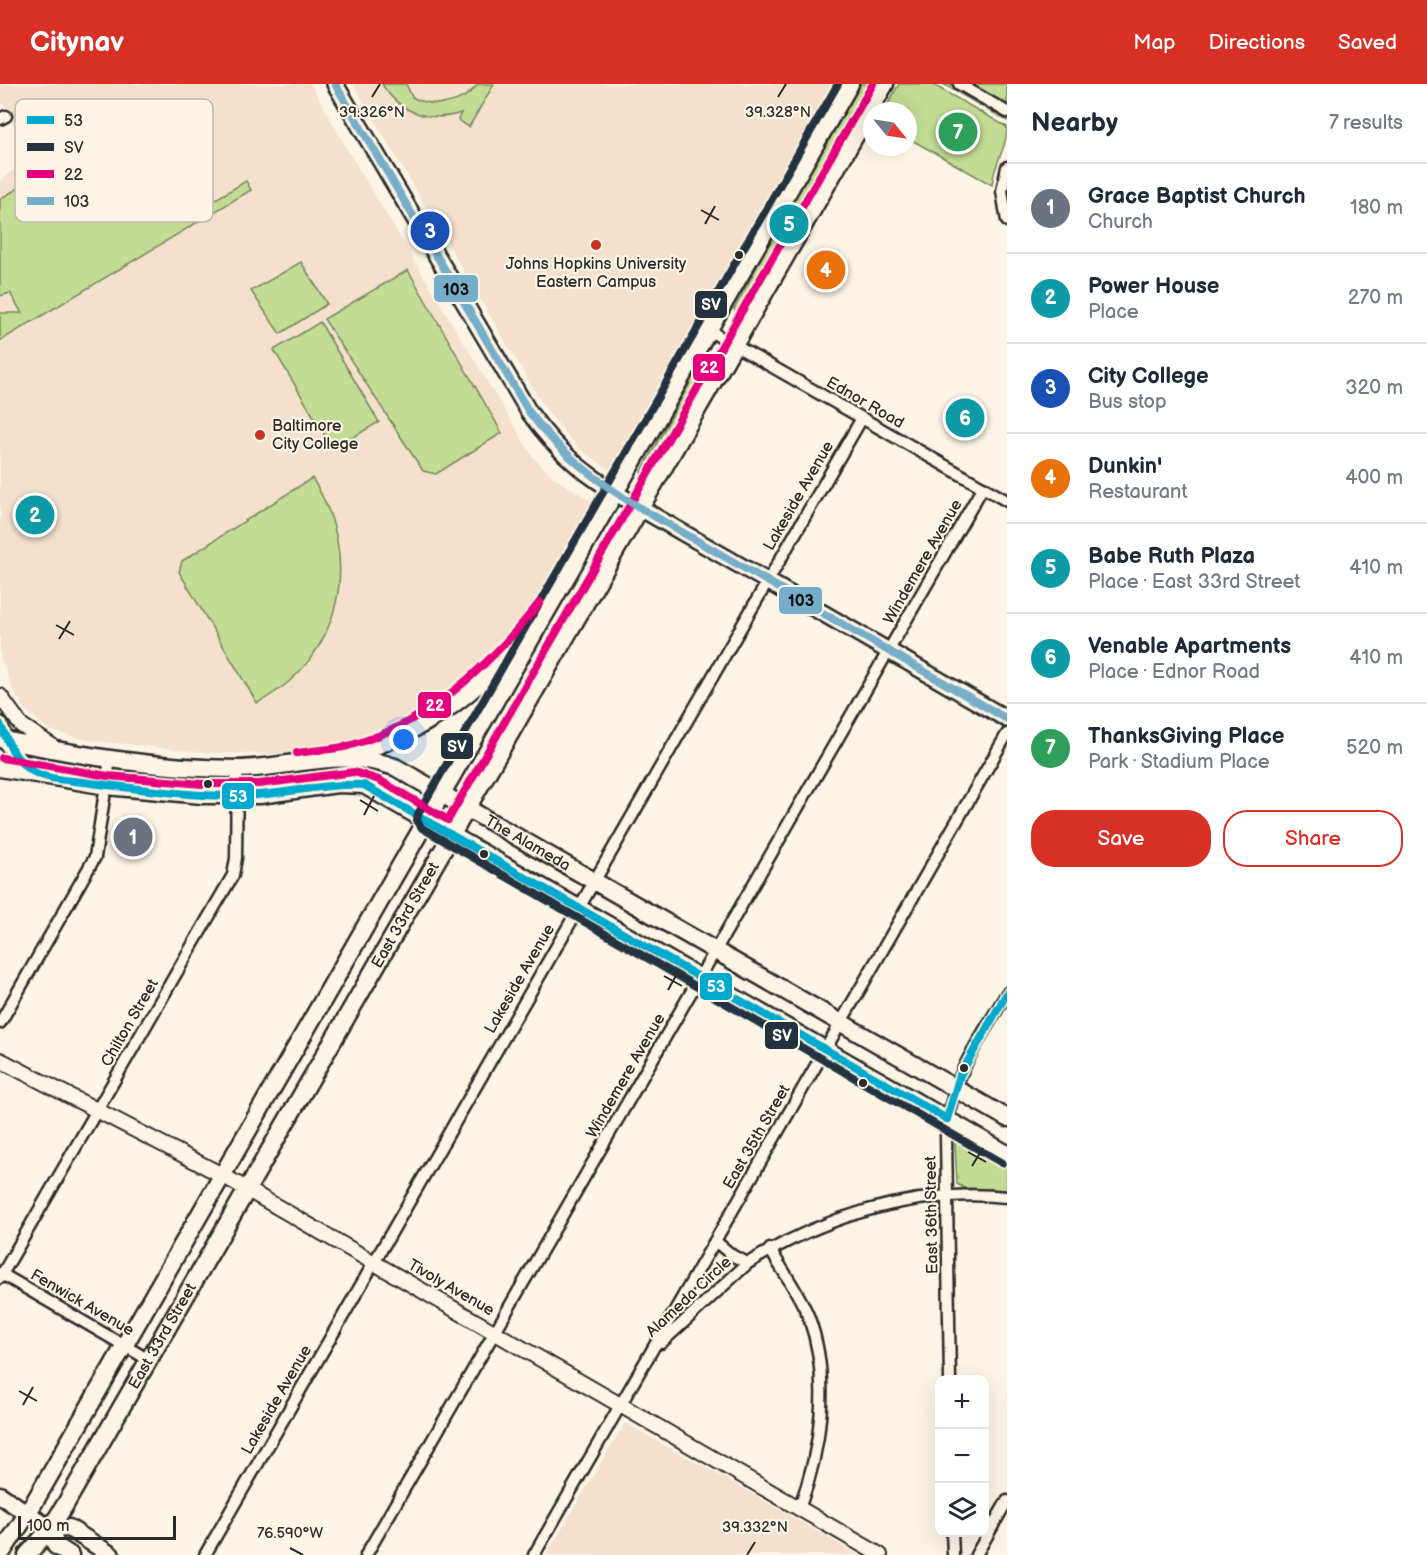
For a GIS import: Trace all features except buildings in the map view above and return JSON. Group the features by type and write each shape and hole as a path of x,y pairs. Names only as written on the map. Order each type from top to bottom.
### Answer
{"main road":[{"path":"335,84 529,412 567,459 640,508 1007,719"},
{"name":"East 33rd Street","path":"0,1555 28,1514 850,84"},
{"name":"East 33rd Street","path":"29,1554 50,1529 149,1360 885,84"},
{"path":"349,756 399,737 440,716 489,675 548,608"},
{"path":"3,740 17,759 39,775"},
{"name":"The Alameda","path":"3,740 110,759 237,769 349,756 395,767 1007,1118"},
{"name":"The Alameda","path":"0,768 107,786 237,796 283,793 352,782 374,789 1007,1154"},
{"path":"0,1495 50,1529 56,1546 70,1555"},
{"path":"50,1529 69,1528 111,1555"}],"street":[{"path":"959,84 1007,112"},
{"path":"1007,167 1002,191 1007,221"},
{"name":"Ednor Road","path":"708,330 1007,501"},
{"name":"Lakeside Avenue","path":"205,1555 862,418"},
{"name":"Windemere Avenue","path":"366,1555 983,488"},
{"path":"0,696 27,730 49,745 77,753"},
{"path":"0,724 3,740"},
{"name":"East 35th Street","path":"534,1555 1007,734"},
{"path":"0,1023 95,856 110,759"},
{"name":"Chilton Street","path":"1,1275 233,874 237,769"},
{"name":"East 36th Street","path":"950,1375 947,1119 954,1088 1007,993"},
{"name":"Tivoly Avenue","path":"0,1060 247,1189 880,1555"},
{"name":"Alameda Circle","path":"650,1354 748,1263 770,1249 844,1215 898,1202 947,1196 1007,1197"},
{"name":"Alameda Circle","path":"715,1241 733,1256 748,1263"},
{"path":"770,1249 808,1318 819,1360 815,1456 799,1509"},
{"name":"Fenwick Avenue","path":"1,1275 149,1360"},
{"path":"976,1555 1007,1502"},
{"path":"952,1537 953,1555"}],"shaded area":[{"name":"Baltimore City College","path":"0,84 311,84 348,151 533,457 553,477 596,504 522,625 487,663 433,706 375,733 324,748 279,754 210,753 87,740 49,730 26,711 13,690 0,657 0,181 15,168 15,222 213,222 213,99 15,99 15,130 4,104 0,105"},
{"name":"Johns Hopkins University Eastern Campus","path":"353,84 836,84 617,465 610,470 579,449 546,410"},
{"path":"625,1423 737,1485 858,1555 546,1555"}],"green space":[{"path":"382,84 406,84 412,97 439,104 464,97 478,84 494,84 469,127 458,120 461,113 438,117 406,109 389,94"},
{"path":"857,84 872,84 838,143 829,168 742,316 737,315 734,309 757,267 764,245"},
{"path":"899,84 932,84 1007,127 1005,142 992,185 917,143 917,102 889,102"},
{"path":"943,84 1007,84 1007,121"},
{"path":"246,181 251,190 213,213 213,201"},
{"path":"15,190 15,222 198,222 0,341 0,313 22,313 10,293 0,296 0,199"},
{"path":"301,262 327,304 280,334 251,291"},
{"path":"408,270 502,433 436,474 423,471 324,319"},
{"path":"320,322 379,422 333,449 274,350"},
{"path":"702,352 718,362 651,478 641,473 642,470 690,383"},
{"path":"312,478 328,509 337,540 340,572 336,604 326,633 309,660 286,684 257,703 179,572 182,561"},
{"path":"962,1137 1007,1161 1007,1190 964,1188 957,1184 955,1143"}],"transit line":[{"name":"103","path":"335,84 529,412 566,453 594,477 640,508 1007,719"},
{"name":"SV","path":"838,84 418,814 417,821 422,828 1002,1163"},
{"name":"22","path":"2,758 108,776 202,784 259,784 354,772 379,780 448,820 873,84"},
{"name":"22","path":"297,753 348,746 377,736 431,708 478,670 540,602"},
{"name":"53","path":"0,724 12,749 24,765 43,776 59,779 164,792 219,796 364,785 947,1119"},
{"name":"53","path":"947,1119 960,1075 1007,993"}],"place":[{"name":"ThanksGiving Place","path":"958,132"},
{"name":"Babe Ruth Plaza","path":"789,224"},
{"name":"City College","path":"430,231"},
{"name":"Johns Hopkins University Eastern Campus","path":"596,245"},
{"name":"Dunkin'","path":"826,270"},
{"name":"Venable Apartments","path":"965,418"},
{"name":"Baltimore City College","path":"260,435"},
{"name":"Power House","path":"35,515"},
{"name":"Grace Baptist Church","path":"133,837"}]}
